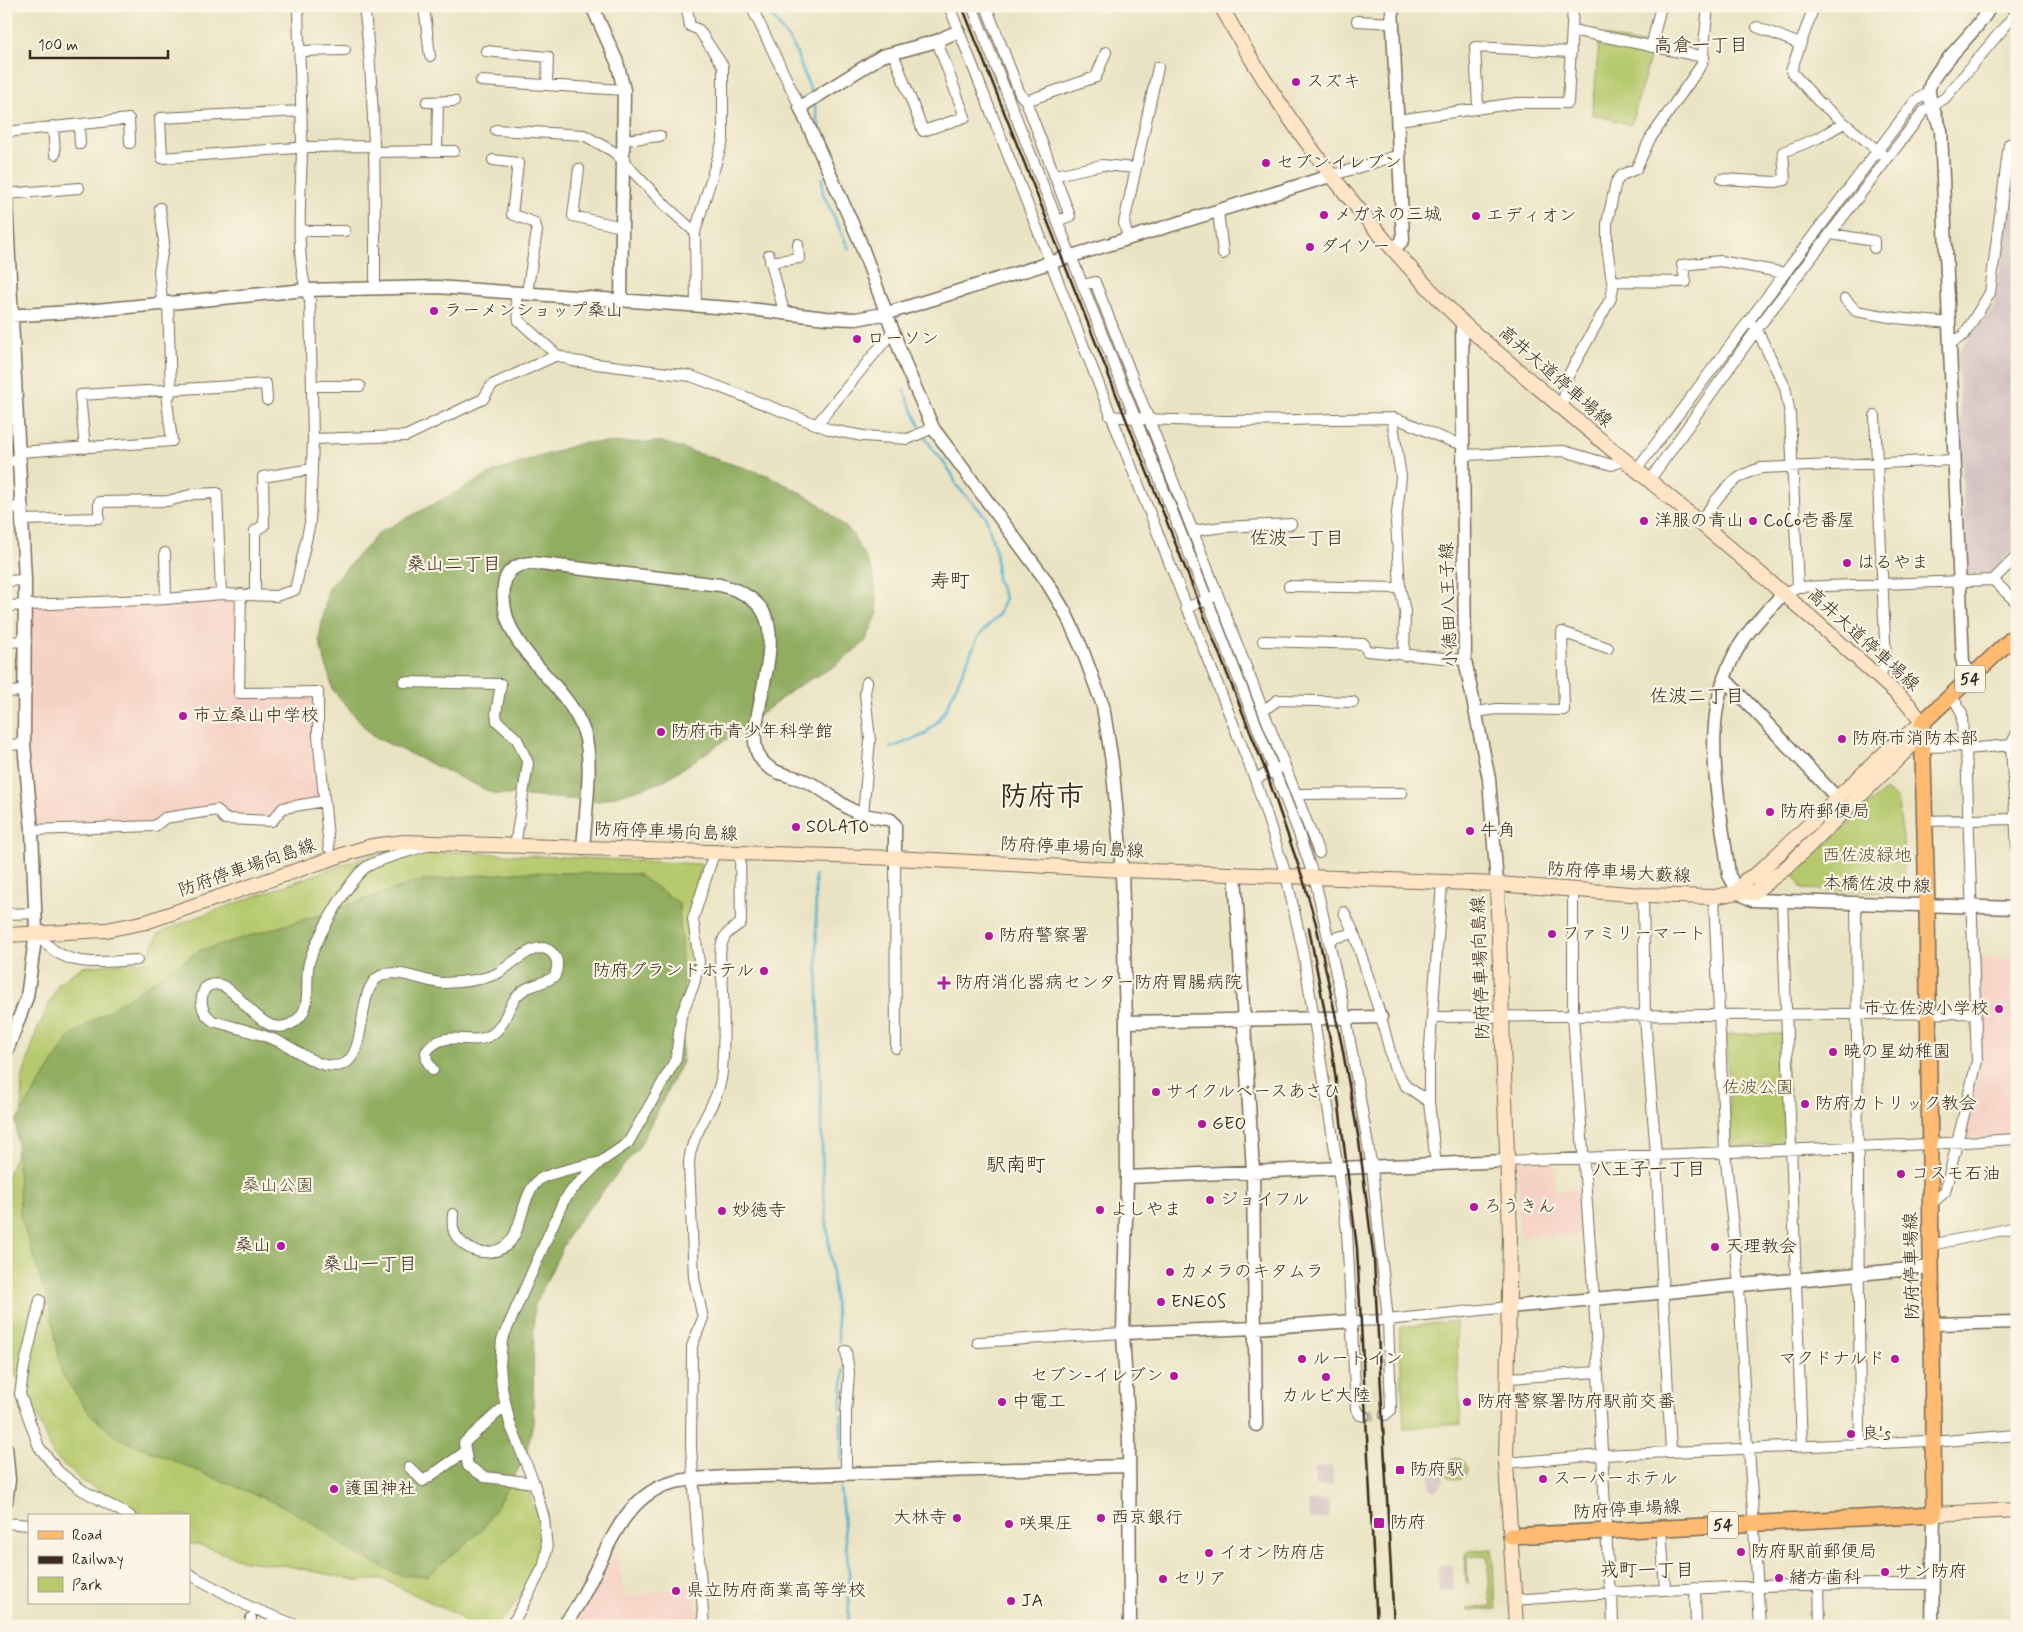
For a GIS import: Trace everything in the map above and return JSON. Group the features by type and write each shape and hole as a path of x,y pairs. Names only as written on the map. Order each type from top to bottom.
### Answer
{"main road":[{"name":"高井大道停車場線","path":"1221,6 1237,36 1285,111 1330,176 1462,322 1562,409 1784,593 1909,705 1922,723"},
{"name":"54","path":"1922,723 2017,634"},
{"name":"防府停車場線","path":"1511,1536 1934,1514 1930,1441 1932,1267 1927,905 1923,821 1922,723"},
{"path":"1738,892 1746,880 1758,872 1890,748 1922,723"},
{"name":"防府停車場大藪線","path":"1497,884 1643,895 1714,897 1738,892 1753,893 1787,867 1908,748 1922,723"},
{"name":"防府停車場向島線","path":"6,935 106,930 146,922 372,846 404,842 895,858 1122,870 1497,884 1500,1017 1510,1233 1506,1462 1516,1626"},
{"path":"1934,1514 2017,1510"}],"street":[{"path":"6,606 166,599 221,594 276,596 295,590 310,523 313,439 310,300 305,290 300,231 302,149 298,6"},
{"path":"364,6 369,48 374,149 375,288"},
{"path":"424,6 430,56"},
{"path":"592,6 617,62 624,90 621,300"},
{"path":"751,6 809,101 888,313 892,331 932,428 1045,579 1065,612 1085,656 1105,716 1112,762 1122,870 1126,1022 1127,1177 1123,1333 1128,1466 1130,1626"},
{"path":"949,6 1255,779 1286,875 1314,1018 1347,1231 1356,1408 1360,1415 1364,1416"},
{"path":"972,6 1134,418 1208,599 1298,831 1313,876 1330,939 1346,1018 1372,1168 1388,1320 1391,1410 1386,1415"},
{"path":"986,6 1020,94 1026,102 1056,175 1070,216 1057,221"},
{"path":"1392,6 1403,240 1394,249"},
{"path":"1398,120 1478,107 1517,103 1568,103 1573,6"},
{"path":"1651,47 1661,6"},
{"path":"1562,409 1568,376 1612,298 1612,281 1607,247 1607,223 1616,182 1622,175 1636,169 1650,139 1686,89 1704,57 1708,6"},
{"path":"1814,6 1791,71 1818,101 1888,158"},
{"path":"1636,470 1878,151 1916,102 1929,92 1935,75 1976,30 1990,6"},
{"path":"687,9 690,26 699,30 723,66 723,140 695,232 696,305"},
{"path":"1650,481 1757,329 1924,111 1945,98 2017,12"},
{"path":"1357,21 1393,23"},
{"path":"1758,27 1800,44"},
{"path":"809,101 882,56 937,41 958,30"},
{"path":"1572,30 1704,57"},
{"path":"893,53 923,131 965,117 937,41"},
{"path":"1478,107 1475,48 1571,52"},
{"path":"299,51 345,50"},
{"path":"486,51 548,57 547,85"},
{"path":"1026,102 1096,77 1106,52"},
{"path":"1128,238 1124,223 1158,67"},
{"path":"480,81 624,90"},
{"path":"1929,92 1941,130 1963,663 1972,677"},
{"path":"437,151 433,102 454,101"},
{"path":"301,111 160,118 162,158 310,147 454,151"},
{"path":"6,132 129,119 130,143"},
{"path":"1722,179 1775,182 1785,180 1783,152 1818,138 1844,123"},
{"path":"79,124 80,144"},
{"path":"53,126 55,154"},
{"path":"496,130 584,135 614,152 667,207 695,232"},
{"path":"624,140 660,136"},
{"path":"1951,343 1964,335 1990,293 2009,144 2017,143"},
{"path":"10,316 86,311 305,290 437,287 696,305 856,319 888,313 1399,155"},
{"path":"493,160 518,163 512,214 535,223 537,231 521,293 519,321 557,356 582,364 691,376 817,424 863,436 908,439 932,428"},
{"path":"1056,175 1102,165 1135,168"},
{"path":"579,169 573,216 622,228"},
{"path":"6,194 79,188"},
{"path":"6,201 10,316 23,507 26,606 24,744 32,830 36,914 36,932 27,997 6,1053"},
{"path":"6,461 21,456 85,448 172,441 168,401 171,390 165,302 158,271 164,242 160,208"},
{"path":"1218,210 1223,254"},
{"path":"300,231 345,231"},
{"path":"1831,234 1874,241 1874,248"},
{"path":"784,312 770,258 799,258 798,244"},
{"path":"1612,281 1657,284 1686,282 1682,265 1720,260 1785,274"},
{"path":"1083,285 1095,282 1298,794 1319,853"},
{"path":"1845,300 1856,311 1895,318 1950,323"},
{"path":"1751,318 1786,392 1790,414 1798,586"},
{"name":"小徳田八王子線","path":"1462,322 1466,660 1493,812 1497,884"},
{"path":"817,424 892,331"},
{"path":"313,439 406,436 483,400 492,384 557,356"},
{"path":"85,448 80,395 266,384 267,400"},
{"path":"313,386 360,386"},
{"path":"1110,416 1149,420 1260,421 1392,418 1463,450 1564,451 1612,465 1624,460"},
{"path":"1875,416 1886,663 1879,677"},
{"path":"1392,418 1401,477 1396,522 1400,588 1405,612 1404,656"},
{"path":"1699,522 1731,481 1747,472 1761,468 1955,460"},
{"path":"255,596 255,531 264,525 263,477 312,469"},
{"path":"23,520 99,518 99,502 168,501 194,494 217,493 221,594"},
{"path":"6,508 23,507"},
{"path":"1193,531 1223,527 1291,524"},
{"path":"165,553 166,599"},
{"path":"1738,892 1729,875 1712,744 1713,720 1724,678 1744,637 1784,593 1798,586 1993,580 2017,556"},
{"path":"583,849 588,772 586,742 578,719 522,649 506,618 504,579 510,570 520,564 532,563 720,585 739,590 760,604 767,617 771,632 770,650 754,731 754,742 762,762 771,770 806,781 826,790 853,811 892,820 895,825 896,1048"},
{"path":"6,581 25,580"},
{"path":"1993,580 2017,603"},
{"path":"1289,586 1400,588"},
{"path":"241,594 239,693 318,692 318,736 329,848"},
{"path":"1186,608 1219,595"},
{"path":"1476,712 1497,708 1564,710 1562,632 1608,648"},
{"path":"6,642 26,641"},
{"path":"1263,641 1364,644 1367,651 1404,656 1466,660"},
{"path":"1724,678 1838,798"},
{"path":"404,682 501,684 496,714 497,721 516,739 528,764 515,846"},
{"path":"863,814 870,740 865,693 867,682"},
{"path":"6,692 26,691"},
{"path":"1930,1205 1945,1192 1977,1061 1969,819 1962,713 1952,696"},
{"path":"1264,710 1278,700 1353,702"},
{"path":"2017,733 2011,745 2017,847"},
{"path":"6,745 24,744"},
{"path":"1923,747 2011,745"},
{"path":"1255,779 1286,765"},
{"path":"1298,794 1402,793"},
{"path":"32,830 155,826 165,818 217,810 225,818 272,820 283,808 324,801"},
{"path":"1923,821 2016,819"},
{"path":"1298,831 1310,826"},
{"path":"433,1070 427,1061 426,1052 432,1045 444,1039 475,1038 492,1035 500,1026 517,996 526,988 555,976 558,962 555,956 549,950 543,948 531,950 496,974 474,980 428,982 394,973 382,974 375,979 364,999 355,1053 343,1064 330,1065 314,1061 282,1043 213,1021 204,1014 201,1005 204,988 209,985 218,985 227,987 260,1019 274,1026 292,1024 300,1018 307,1006 309,961 321,933 359,873 368,866 434,843"},
{"path":"509,1626 516,1618 544,1565 547,1549 544,1518 534,1483 515,1440 506,1405 500,1365 502,1340 563,1202 572,1190 599,1163 628,1143 676,1059 681,1016 694,984 698,962 693,919 714,853"},
{"path":"704,1626 690,1447 692,1346 703,1318 694,1278 689,1150 710,1113 719,1089 722,1072 723,990 720,952 725,937 741,923 740,853"},
{"path":"1236,874 1252,1171 1256,1425"},
{"path":"1436,1165 1429,1102 1442,882"},
{"path":"1573,890 1573,1016 1594,1299 1609,1584 1612,1592 1613,1626"},
{"name":"本橋佐波中線","path":"1738,892 1752,900 1782,899 2017,908"},
{"path":"1643,895 1645,1017 1656,1155 1671,1452"},
{"path":"1714,897 1725,1152 1739,1284 1760,1626"},
{"path":"1782,899 1802,1446"},
{"path":"1856,902 1860,1444"},
{"path":"1344,912 1354,933 1399,1077 1406,1086 1429,1102"},
{"path":"6,914 36,914"},
{"path":"36,932 47,947 60,956 74,960 87,962 137,960"},
{"path":"1330,939 1354,933"},
{"path":"1433,1017 1645,1017 1976,1013"},
{"path":"1126,1022 1245,1018 1381,1017"},
{"path":"1127,1177 2017,1139"},
{"path":"453,1214 452,1225 455,1236 470,1250 482,1253 502,1249 512,1240 531,1189 541,1178 586,1164 599,1163"},
{"path":"1931,1246 2017,1227"},
{"path":"978,1342 1388,1320 1796,1278 1932,1267"},
{"path":"40,1300 20,1394 39,1446 59,1472 82,1490 126,1514"},
{"path":"1932,1324 2017,1322"},
{"path":"846,1350 849,1373 846,1474"},
{"path":"1508,1378 1598,1372"},
{"path":"506,1405 464,1443 464,1452 468,1466 485,1477 534,1483"},
{"path":"1506,1462 1602,1455 1930,1441 2017,1435"},
{"path":"6,1448 9,1480 6,1502"},
{"path":"409,1467 423,1481 464,1452"},
{"path":"563,1626 580,1603 623,1519 637,1502 658,1488 694,1479 1128,1466"},
{"path":"1932,1626 1934,1514"},
{"path":"6,1523 28,1525"},
{"path":"1661,1528 1665,1589"},
{"path":"190,1575 250,1607 298,1626"},
{"path":"1515,1600 1665,1589 1820,1584 1933,1584"},
{"path":"1820,1584 1820,1626"},
{"path":"1695,1588 1696,1626"}],"shaded area":[{"path":"2015,146 2017,146 2017,547 1990,573 1966,573 1958,353 1993,307 2003,252"},
{"path":"241,594 238,688 318,692 324,801 283,808 272,821 225,819 217,810 165,818 155,826 32,830 26,606"},
{"name":"市立佐波小学校","path":"2013,925 2017,925 2017,1135 1962,1138 1982,1060 1978,959 2014,959"},
{"path":"1522,1161 1554,1161 1555,1190 1583,1189 1585,1234 1520,1237 1518,1166"},
{"path":"1442,1462 1444,1479 1435,1491 1431,1490 1429,1465"},
{"path":"1332,1466 1334,1485 1316,1486 1314,1468"},
{"path":"1328,1500 1329,1518 1309,1519 1308,1501"},
{"name":"県立防府商業高等学校","path":"616,1553 625,1597 692,1586 700,1626 573,1626 590,1602"},
{"path":"1452,1564 1454,1591 1439,1592 1437,1565"}],"green space":[{"path":"1600,35 1653,47 1631,125 1592,114"},
{"path":"662,442 770,476 817,502 851,532 873,572 878,613 865,642 832,668 798,686 736,733 662,782 599,801 495,794 372,736 333,690 319,640 328,588 379,533 494,472 581,443"},
{"name":"西佐波緑地","path":"1885,790 1897,798 1903,837 1904,879 1891,893 1802,889 1794,875"},
{"name":"桑山公園","path":"402,849 701,864 690,925 695,967 690,987 568,1183 484,1480 527,1488 542,1532 539,1554 519,1598 502,1620 488,1626 468,1626 457,1615 382,1579 360,1581 288,1566 245,1561 197,1544 190,1544 190,1514 140,1514 81,1480 53,1455 31,1401 15,1375 6,1324 6,1180 21,1140 22,1079 37,1030 59,983 82,967 145,961 159,933 369,855"},
{"name":"桑山公園","path":"529,872 637,874 679,903 684,1002 682,1062 639,1147 571,1230 534,1307 533,1423 525,1458 483,1529 427,1576 402,1576 345,1548 322,1529 285,1507 116,1437 89,1413 62,1374 50,1307 20,1215 16,1121 70,1036 199,951 322,914 416,882"},
{"name":"佐波公園","path":"1726,1034 1785,1034 1789,1141 1786,1144 1734,1147 1733,1143 1731,1143"},
{"path":"1456,1321 1461,1424 1404,1428 1399,1329 1401,1327"},
{"path":"1456,1458 1464,1461 1467,1469 1464,1477 1456,1480 1448,1477 1445,1469 1448,1461"},
{"path":"1492,1549 1496,1609 1468,1611 1468,1609 1491,1606 1487,1555 1467,1557 1468,1584 1466,1581 1465,1554 1470,1551"}],"waterway":[{"path":"765,6 794,47 812,94"},
{"path":"814,102 820,132"},
{"path":"822,178 823,194 849,249"},
{"path":"904,391 922,431"},
{"path":"890,748 924,735 938,721 946,709 978,637 999,614 1005,598 997,580 996,553 986,517 956,485 954,478 924,435"},
{"path":"815,876 823,1185 839,1342"},
{"path":"841,1409 844,1370"},
{"path":"841,1415 841,1461"},
{"path":"840,1488 850,1582 848,1626"}],"tunnel":[{"path":"1364,1416 1385,1415"}],"railway":[{"path":"962,6 1265,769 1303,879 1316,924 1342,1046 1359,1141 1374,1261 1394,1626"},
{"path":"1309,928 1332,1050 1357,1248 1377,1626"}],"place":[{"name":"スズキ","path":"1296,82"},
{"name":"セブンイレブン","path":"1266,163"},
{"name":"メガネの三城","path":"1324,215"},
{"name":"エディオン","path":"1476,216"},
{"name":"ダイソー","path":"1310,247"},
{"name":"ラーメンショップ桑山","path":"434,311"},
{"name":"ローソン","path":"857,339"},
{"name":"洋服の青山","path":"1644,521"},
{"name":"CoCo壱番屋","path":"1753,521"},
{"name":"はるやま","path":"1847,563"},
{"name":"市立桑山中学校","path":"183,716"},
{"name":"防府市青少年科学館","path":"661,732"},
{"name":"防府市消防本部","path":"1842,739"},
{"name":"防府郵便局","path":"1770,812"},
{"name":"SOLATO","path":"796,827"},
{"name":"牛角","path":"1470,831"},
{"name":"ファミリーマート","path":"1552,934"},
{"name":"防府警察署","path":"989,936"},
{"name":"防府グランドホテル","path":"764,971"},
{"name":"防府消化器病センター防府胃腸病院","path":"944,983"},
{"name":"市立佐波小学校","path":"1999,1009"},
{"name":"暁の星幼稚園","path":"1833,1052"},
{"name":"サイクルベースあさひ","path":"1156,1092"},
{"name":"防府カトリック教会","path":"1805,1104"},
{"name":"GEO","path":"1202,1124"},
{"name":"コスモ石油","path":"1901,1174"},
{"name":"ジョイフル","path":"1210,1200"},
{"name":"ろうきん","path":"1474,1207"},
{"name":"よしやま","path":"1100,1210"},
{"name":"妙徳寺","path":"722,1211"},
{"name":"桑山","path":"281,1246"},
{"name":"天理教会","path":"1715,1247"},
{"name":"カメラのキタムラ","path":"1170,1272"},
{"name":"ENEOS","path":"1161,1302"},
{"name":"ルートイン","path":"1302,1359"},
{"name":"マクドナルド","path":"1895,1359"},
{"name":"セブン-イレブン","path":"1174,1376"},
{"name":"カルビ大陸","path":"1326,1377"},
{"name":"中電工","path":"1002,1402"},
{"name":"防府警察署防府駅前交番","path":"1467,1402"},
{"name":"良's","path":"1851,1434"},
{"name":"防府駅","path":"1400,1470"},
{"name":"スーパーホテル","path":"1543,1479"},
{"name":"護国神社","path":"334,1489"},
{"name":"大林寺","path":"957,1518"},
{"name":"西京銀行","path":"1101,1518"},
{"name":"防府","path":"1379,1523"},
{"name":"咲果圧","path":"1009,1524"},
{"name":"防府駅前郵便局","path":"1741,1552"},
{"name":"イオン防府店","path":"1209,1553"},
{"name":"サン防府","path":"1885,1572"},
{"name":"緒方歯科","path":"1779,1578"},
{"name":"セリア","path":"1163,1579"},
{"name":"県立防府商業高等学校","path":"676,1591"},
{"name":"JA","path":"1011,1601"}],"district":[{"name":"高倉一丁目","path":"1701,45"},
{"name":"佐波一丁目","path":"1297,538"},
{"name":"桑山二丁目","path":"454,564"},
{"name":"寿町","path":"950,581"},
{"name":"佐波二丁目","path":"1697,696"},
{"name":"防府市","path":"1042,797"},
{"name":"駅南町","path":"1016,1165"},
{"name":"八王子一丁目","path":"1649,1169"},
{"name":"桑山一丁目","path":"370,1264"},
{"name":"戎町一丁目","path":"1647,1570"}]}
